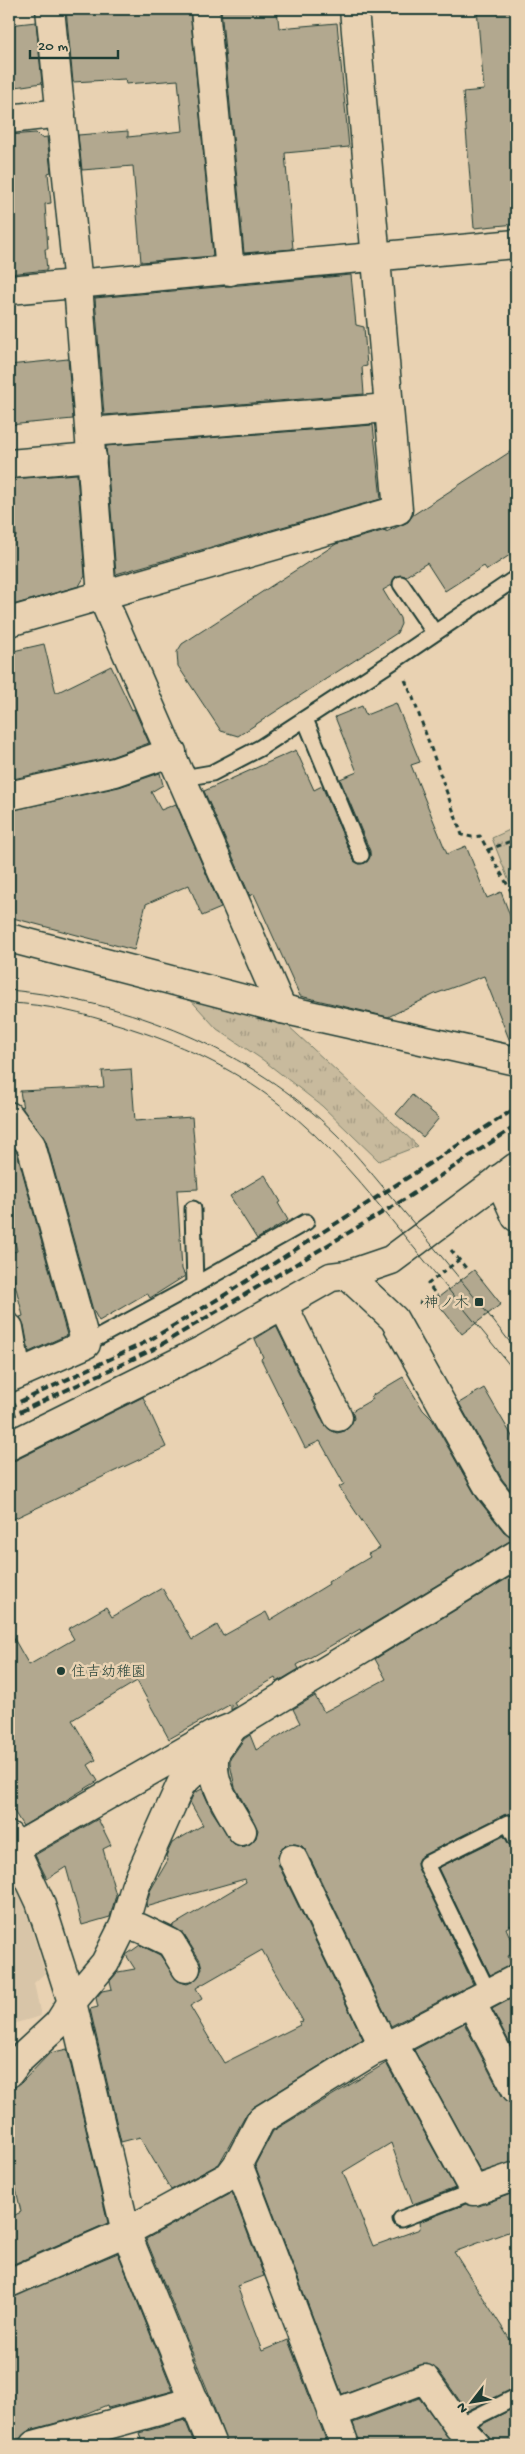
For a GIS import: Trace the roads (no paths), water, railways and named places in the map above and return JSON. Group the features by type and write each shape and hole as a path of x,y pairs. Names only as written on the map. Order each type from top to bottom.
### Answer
{"street":[{"path":"50,9 78,285 102,596 172,752 282,1009"},
{"path":"205,9 230,271"},
{"path":"9,622 398,510 354,9"},
{"path":"9,119 61,113"},
{"path":"9,290 516,244"},
{"path":"9,464 91,445 388,408"},
{"path":"9,796 116,772 172,752"},
{"path":"9,938 282,1009 515,1059"},
{"path":"9,1116 31,1145 86,1344 13,1376 9,1328"},
{"path":"9,1446 205,1350 331,1277 347,1275 391,1260 508,1173 516,1217"},
{"path":"347,1275 394,1319 489,1488 516,1522"},
{"path":"284,1305 338,1417"},
{"path":"212,2445 126,2232 72,2002 40,1902 12,1842 213,1735 233,1727 516,1555"},
{"path":"9,2073 18,2061 58,2024 72,2002 105,1963 124,1925 135,1887 181,1784 215,1753 233,1727"},
{"path":"215,1753 213,1764 217,1787 242,1831"},
{"path":"293,1859 389,2045 474,2192 516,2176"},
{"path":"124,1925 140,1928 171,1943 186,1968"},
{"path":"9,2283 126,2232 229,2176 238,2164 262,2120 371,2052 389,2045 516,1979"},
{"path":"480,1997 516,2089"},
{"path":"238,2164 345,2445"},
{"path":"332,2414 425,2378 467,2436"},
{"path":"34,2445 195,2401"}],"lane":[{"path":"183,778 212,773 260,748 516,578"},
{"path":"401,584 434,632"},
{"path":"305,719 361,855"},
{"path":"193,1209 195,1285"},
{"path":"86,1344 306,1222"},
{"path":"480,1997 426,1864 508,1823 516,1839"},
{"path":"400,2219 474,2192"},
{"path":"467,2436 516,2397"}],"tram line":[{"path":"9,990 99,1005 143,1018 185,1034 227,1054 266,1078 303,1105 352,1151 441,1256 516,1350"},
{"path":"9,1003 65,1010 162,1039 223,1067 279,1104 314,1134 362,1185 516,1373"}],"railway":[{"path":"9,1407 148,1341 223,1296 516,1108"},
{"path":"9,1417 152,1350 405,1199 516,1126"}],"place":[{"name":"神ノ木","path":"479,1302"},
{"name":"住吉幼稚園","path":"61,1671"}]}
